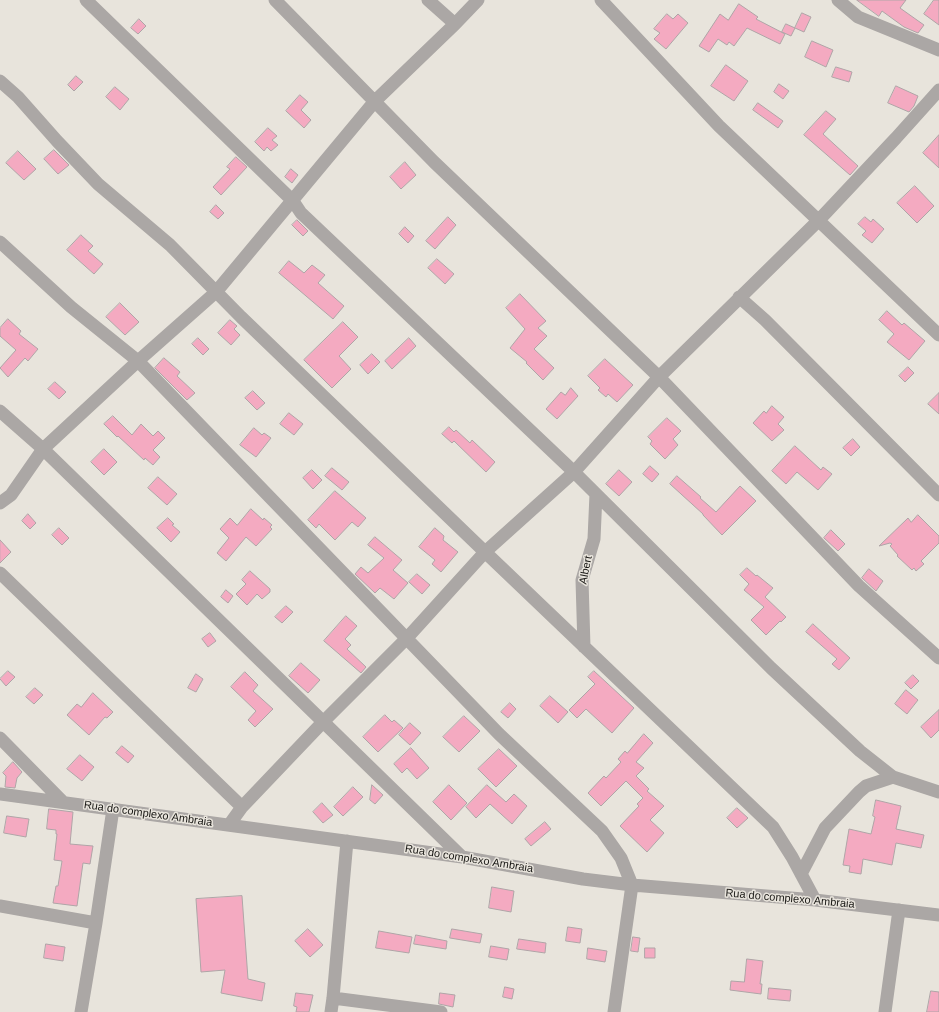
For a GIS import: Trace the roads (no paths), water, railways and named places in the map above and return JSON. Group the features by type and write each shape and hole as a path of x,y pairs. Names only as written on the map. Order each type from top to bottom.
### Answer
{"street":[{"path":"86,0 293,201 302,213 574,472 770,668 860,751 893,777 939,792"},
{"path":"275,0 473,199 659,377 859,586 939,658"},
{"path":"428,0 455,24"},
{"path":"0,503 10,495 43,449 138,361 216,292 375,101 478,0"},
{"path":"601,0 718,126 939,335"},
{"path":"838,0 858,17 939,50"},
{"path":"0,81 18,97 98,184 170,245 241,317 584,648 773,826 792,857 815,900"},
{"path":"229,825 242,807 323,722 407,638 485,552 574,472 659,377 819,220 939,90"},
{"path":"0,242 71,307 138,361 499,734 602,831 621,858 632,885 614,1012"},
{"path":"739,297 765,320 939,496"},
{"path":"0,412 43,449 462,857"},
{"name":"Albert","path":"584,648 582,580 594,539 596,494"},
{"path":"0,573 242,807"},
{"path":"0,738 63,802"},
{"path":"801,874 825,828 859,792 866,786 893,777"},
{"name":"Rua do complexo Ambraia","path":"0,794 462,857 583,879 632,885 815,900 939,915"},
{"path":"81,1012 113,810"},
{"path":"331,1012 347,841"},
{"path":"0,906 96,923"},
{"path":"885,1012 899,910"},
{"path":"333,998 441,1012"}]}
